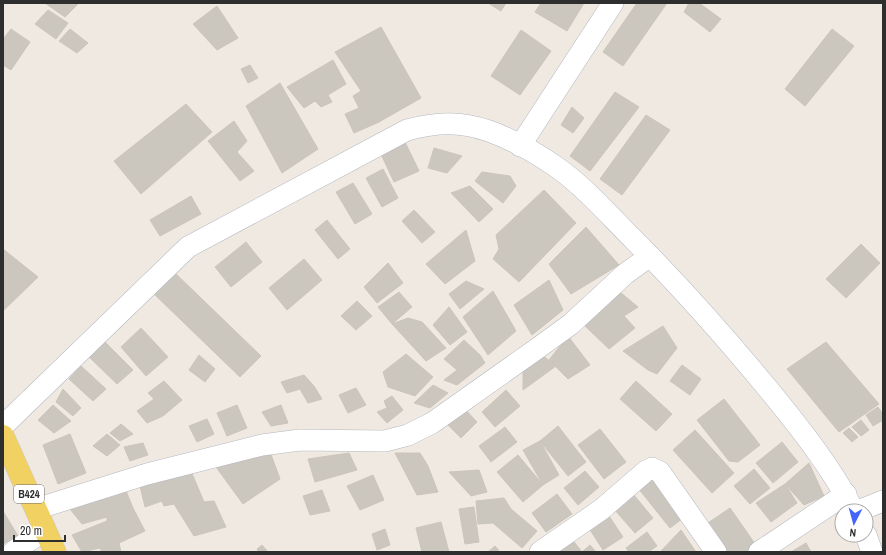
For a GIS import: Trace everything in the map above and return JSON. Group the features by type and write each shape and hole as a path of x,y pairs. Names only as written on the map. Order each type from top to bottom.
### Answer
{"main road":[{"name":"B424","path":"3,436 55,552"}],"street":[{"path":"520,146 613,3"},
{"path":"3,426 188,247 408,130 432,124 461,124 490,132 520,146 556,166 593,199 650,256 738,352 802,430 850,503"},
{"path":"36,509 146,474 262,445 300,440 385,441 408,435 432,423 544,344 571,324 624,274 650,256"},
{"path":"540,552 602,509 646,471 652,468 660,472 716,552"},
{"path":"759,552 834,512"},
{"path":"13,552 45,530"}],"building":[{"path":"45,3 79,3 65,17"},
{"path":"488,3 506,3 501,11"},
{"path":"541,3 584,3 567,31 535,12"},
{"path":"637,3 667,3 623,66 603,52"},
{"path":"689,3 699,3 721,19 710,32 684,12"},
{"path":"217,6 238,38 217,50 193,24"},
{"path":"48,10 68,23 56,39 35,24"},
{"path":"381,27 421,98 379,122 354,133 345,114 359,108 353,96 361,91 335,52"},
{"path":"11,29 30,42 11,70 3,65 3,39"},
{"path":"70,29 88,43 77,53 59,41"},
{"path":"832,29 854,46 805,106 785,89"},
{"path":"521,30 551,51 520,95 491,76"},
{"path":"333,60 346,84 328,95 332,102 321,107 315,101 304,108 287,87"},
{"path":"250,65 258,78 248,83 241,69"},
{"path":"280,83 318,149 282,173 246,106"},
{"path":"615,92 639,107 590,171 570,156"},
{"path":"186,104 212,132 141,194 114,161"},
{"path":"572,107 584,118 573,133 561,125"},
{"path":"646,115 670,130 622,195 600,179"},
{"path":"234,121 247,141 237,152 254,171 240,181 208,141"},
{"path":"405,142 419,171 394,182 381,154"},
{"path":"434,148 462,156 447,173 428,168"},
{"path":"383,169 398,198 382,207 366,178"},
{"path":"482,172 510,176 516,186 503,203 475,181"},
{"path":"353,183 372,214 355,224 336,192"},
{"path":"470,186 493,209 479,222 451,193"},
{"path":"544,190 576,223 519,282 493,259 499,249 496,235"},
{"path":"191,196 201,214 160,236 150,220"},
{"path":"414,210 435,232 422,243 402,221"},
{"path":"327,220 350,249 338,259 315,230"},
{"path":"586,227 619,265 571,294 549,264"},
{"path":"466,230 475,261 445,284 426,264"},
{"path":"246,242 262,262 231,287 215,267"},
{"path":"861,244 880,263 846,298 826,279"},
{"path":"3,249 38,277 3,311"},
{"path":"304,259 322,280 287,310 269,288"},
{"path":"388,263 403,283 377,303 364,287"},
{"path":"174,272 261,356 240,377 153,293"},
{"path":"549,280 563,310 532,335 514,305"},
{"path":"466,281 484,289 460,309 449,294"},
{"path":"493,291 516,331 488,355 463,317"},
{"path":"399,292 412,307 392,324 378,307"},
{"path":"620,292 638,307 624,316 635,328 609,349 583,324"},
{"path":"357,301 372,316 356,330 341,316"},
{"path":"449,307 467,332 450,345 433,325"},
{"path":"408,318 422,322 446,348 426,361 392,324"},
{"path":"663,326 677,348 657,374 648,370 623,351"},
{"path":"141,328 168,357 146,376 121,347"},
{"path":"568,336 590,365 568,379 549,360"},
{"path":"102,339 133,370 117,384 86,354"},
{"path":"464,340 480,355 485,363 457,385 444,380 457,370 444,359"},
{"path":"826,342 879,404 839,432 787,369"},
{"path":"538,352 556,366 523,390 523,363"},
{"path":"406,354 433,377 415,396 388,387 383,372"},
{"path":"199,355 215,369 205,382 189,370"},
{"path":"682,365 701,379 690,395 670,381"},
{"path":"81,366 106,389 93,401 69,379"},
{"path":"304,375 314,386 322,399 308,403 300,389 287,393 281,382"},
{"path":"164,381 182,400 163,416 147,423 137,411 154,399 148,393"},
{"path":"636,381 672,414 656,431 620,399"},
{"path":"433,385 448,393 430,408 414,403"},
{"path":"356,388 366,405 348,413 339,395"},
{"path":"63,389 81,408 73,416 56,402"},
{"path":"506,390 520,406 495,427 482,412"},
{"path":"392,396 403,410 387,423 377,412 387,408 384,401"},
{"path":"724,399 760,445 738,462 729,461 697,420"},
{"path":"53,405 71,421 54,433 38,420"},
{"path":"237,405 247,428 227,436 217,413"},
{"path":"281,405 288,423 271,426 262,412"},
{"path":"462,406 477,422 461,438 445,422"},
{"path":"878,407 883,414 883,420 873,426 866,415"},
{"path":"207,419 214,434 197,442 189,426"},
{"path":"861,420 869,430 861,436 852,427"},
{"path":"121,424 133,434 120,441 110,433"},
{"path":"558,426 586,462 568,476 540,441"},
{"path":"505,427 517,442 491,462 479,446"},
{"path":"849,428 858,437 852,442 843,433"},
{"path":"600,429 626,462 604,479 578,445"},
{"path":"695,430 734,473 712,493 673,450"},
{"path":"70,434 86,473 58,484 43,445"},
{"path":"107,434 120,445 107,456 93,446"},
{"path":"540,441 559,475 543,485 523,450"},
{"path":"782,442 798,462 773,483 756,463"},
{"path":"143,443 148,455 130,461 124,447"},
{"path":"269,449 280,479 243,504 216,467 244,461"},
{"path":"349,453 357,470 315,482 308,459"},
{"path":"395,453 420,453 428,466 438,492 417,495"},
{"path":"518,455 543,485 523,502 497,472"},
{"path":"809,463 824,496 804,505 785,484"},
{"path":"754,469 770,488 750,504 734,486"},
{"path":"479,470 487,492 471,496 449,472"},
{"path":"191,471 204,502 214,501 226,527 194,536 174,504 164,506 162,501 145,507 140,486"},
{"path":"585,471 599,487 578,505 564,488"},
{"path":"373,475 384,500 360,510 347,486"},
{"path":"651,478 683,518 670,528 638,488"},
{"path":"785,484 797,503 771,522 756,503"},
{"path":"124,486 145,531 119,543 121,552 102,552 100,548 82,552 72,535 107,521 107,517 82,524 70,509"},
{"path":"322,490 330,511 310,515 303,496"},
{"path":"557,494 572,514 546,532 532,513"},
{"path":"633,494 653,518 635,533 614,509"},
{"path":"504,498 511,509 537,531 522,548 493,523 478,524 476,501"},
{"path":"474,507 479,542 465,544 459,509"},
{"path":"730,508 758,548 752,552 719,552 702,527"},
{"path":"3,511 18,536 3,544"},
{"path":"607,513 623,537 603,550 587,525"},
{"path":"441,522 449,552 422,552 416,528"},
{"path":"385,529 390,545 377,550 372,534"},
{"path":"681,530 696,552 660,552"},
{"path":"647,532 657,546 648,552 629,552 626,548"},
{"path":"571,538 582,552 556,552"},
{"path":"806,543 811,552 791,552"},
{"path":"262,545 268,552 259,552 257,549"},
{"path":"590,545 596,552 582,552"},
{"path":"495,546 500,552 488,552"}]}
